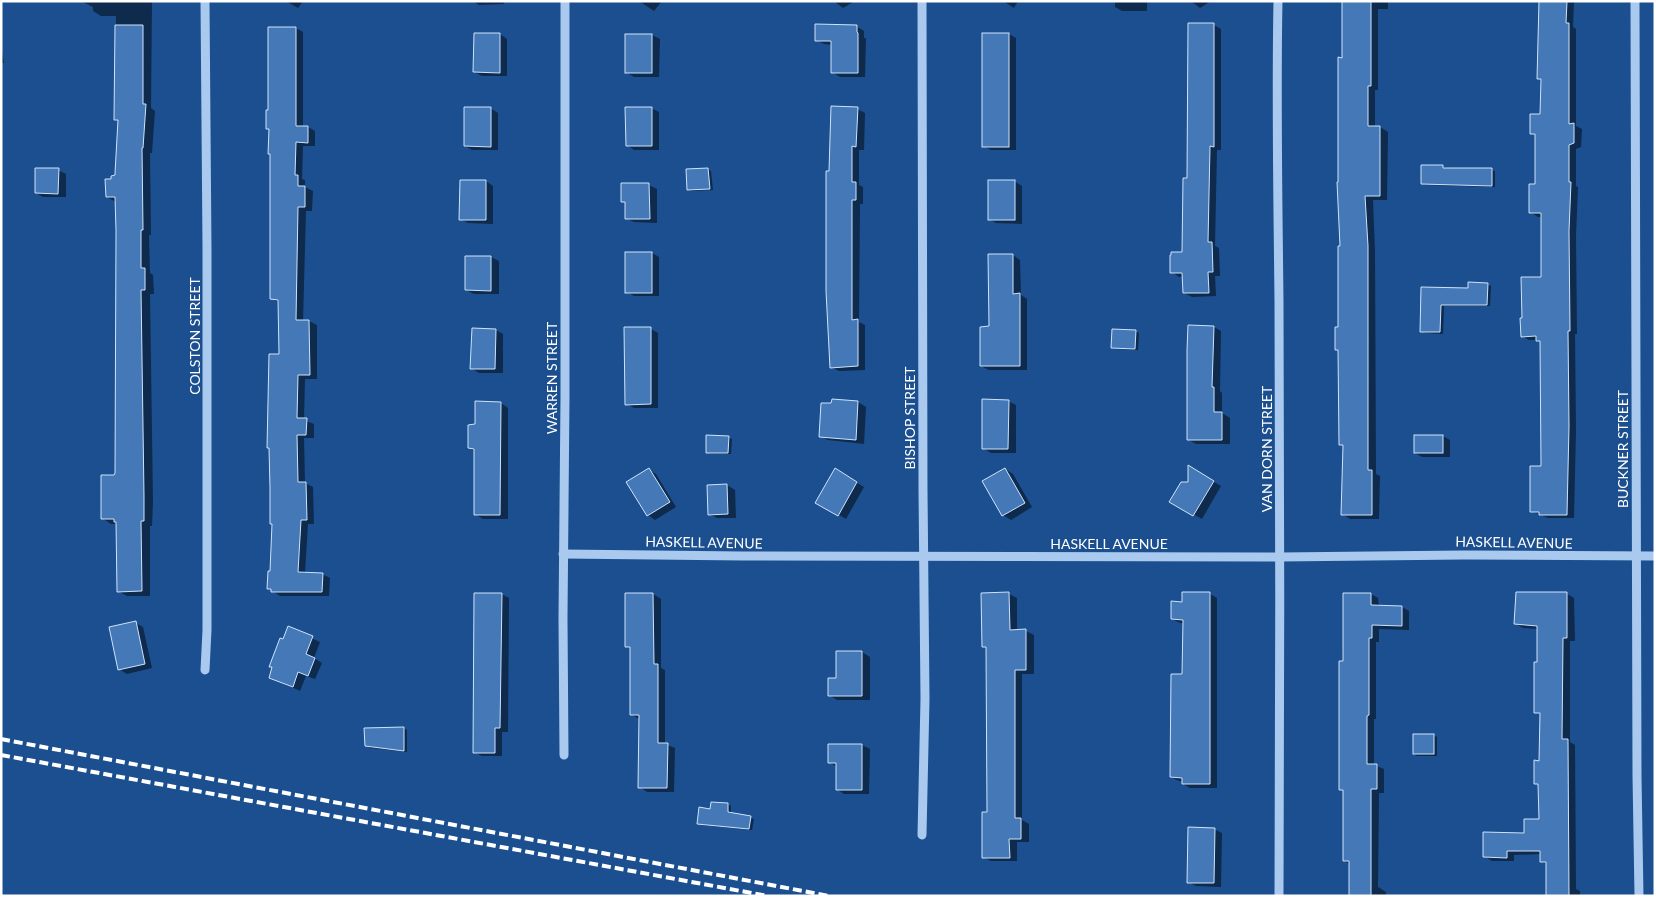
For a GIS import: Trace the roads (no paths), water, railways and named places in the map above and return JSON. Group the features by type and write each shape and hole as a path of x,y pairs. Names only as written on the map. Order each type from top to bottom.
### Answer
{"street":[{"name":"COLSTON STREET","path":"205,1 207,508 207,630 205,670"},
{"name":"WARREN STREET","path":"564,755 565,1"},
{"name":"BISHOP STREET","path":"922,1 925,699 922,835"},
{"name":"VAN DORN STREET","path":"1278,1 1276,92 1279,232 1279,896"},
{"name":"BUCKNER STREET","path":"1635,1 1639,896"},
{"name":"HASKELL AVENUE","path":"563,554 1280,557 1463,555 1655,556"}],"railway":[{"path":"1,739 829,896"},
{"path":"1,755 768,896"}]}
